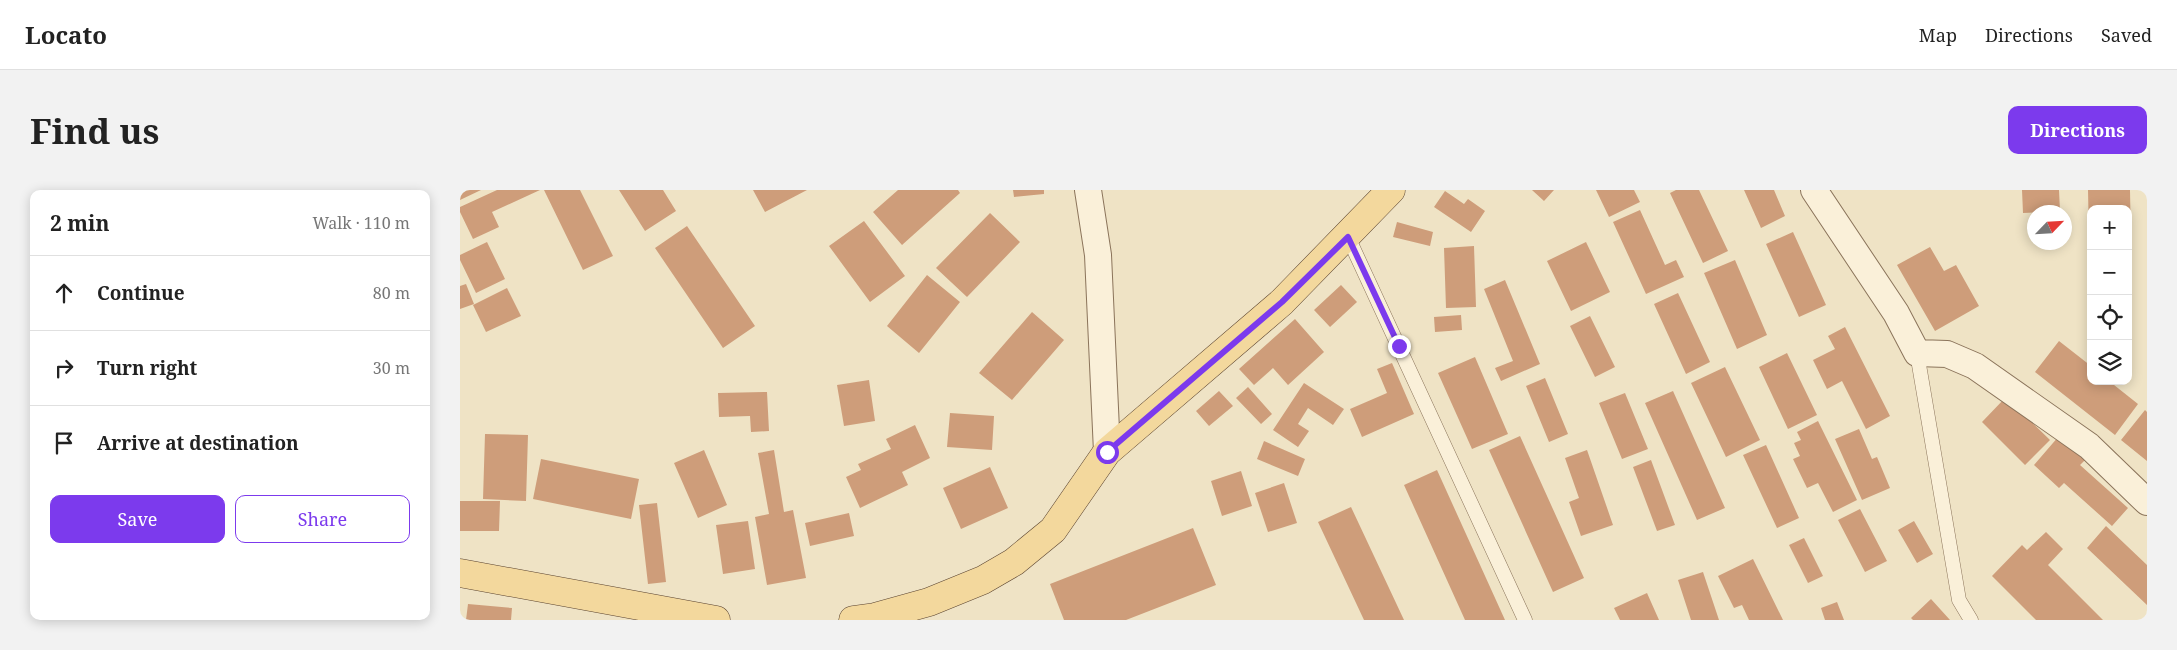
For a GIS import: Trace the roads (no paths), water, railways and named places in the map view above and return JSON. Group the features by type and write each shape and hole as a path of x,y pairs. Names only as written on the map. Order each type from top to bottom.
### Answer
{"main road":[{"path":"854,620 875,617 929,602 983,580 1014,562 1053,530 1107,452 1282,302 1348,237 1392,190"},
{"path":"460,573 716,620"}],"street":[{"path":"1088,190 1098,255 1107,452"},
{"path":"1814,190 1896,313 1917,353 1947,354 1975,366 2090,446 2147,502"}],"lane":[{"path":"1348,237 1525,620"},
{"path":"1917,353 1958,600 1971,620"}]}
